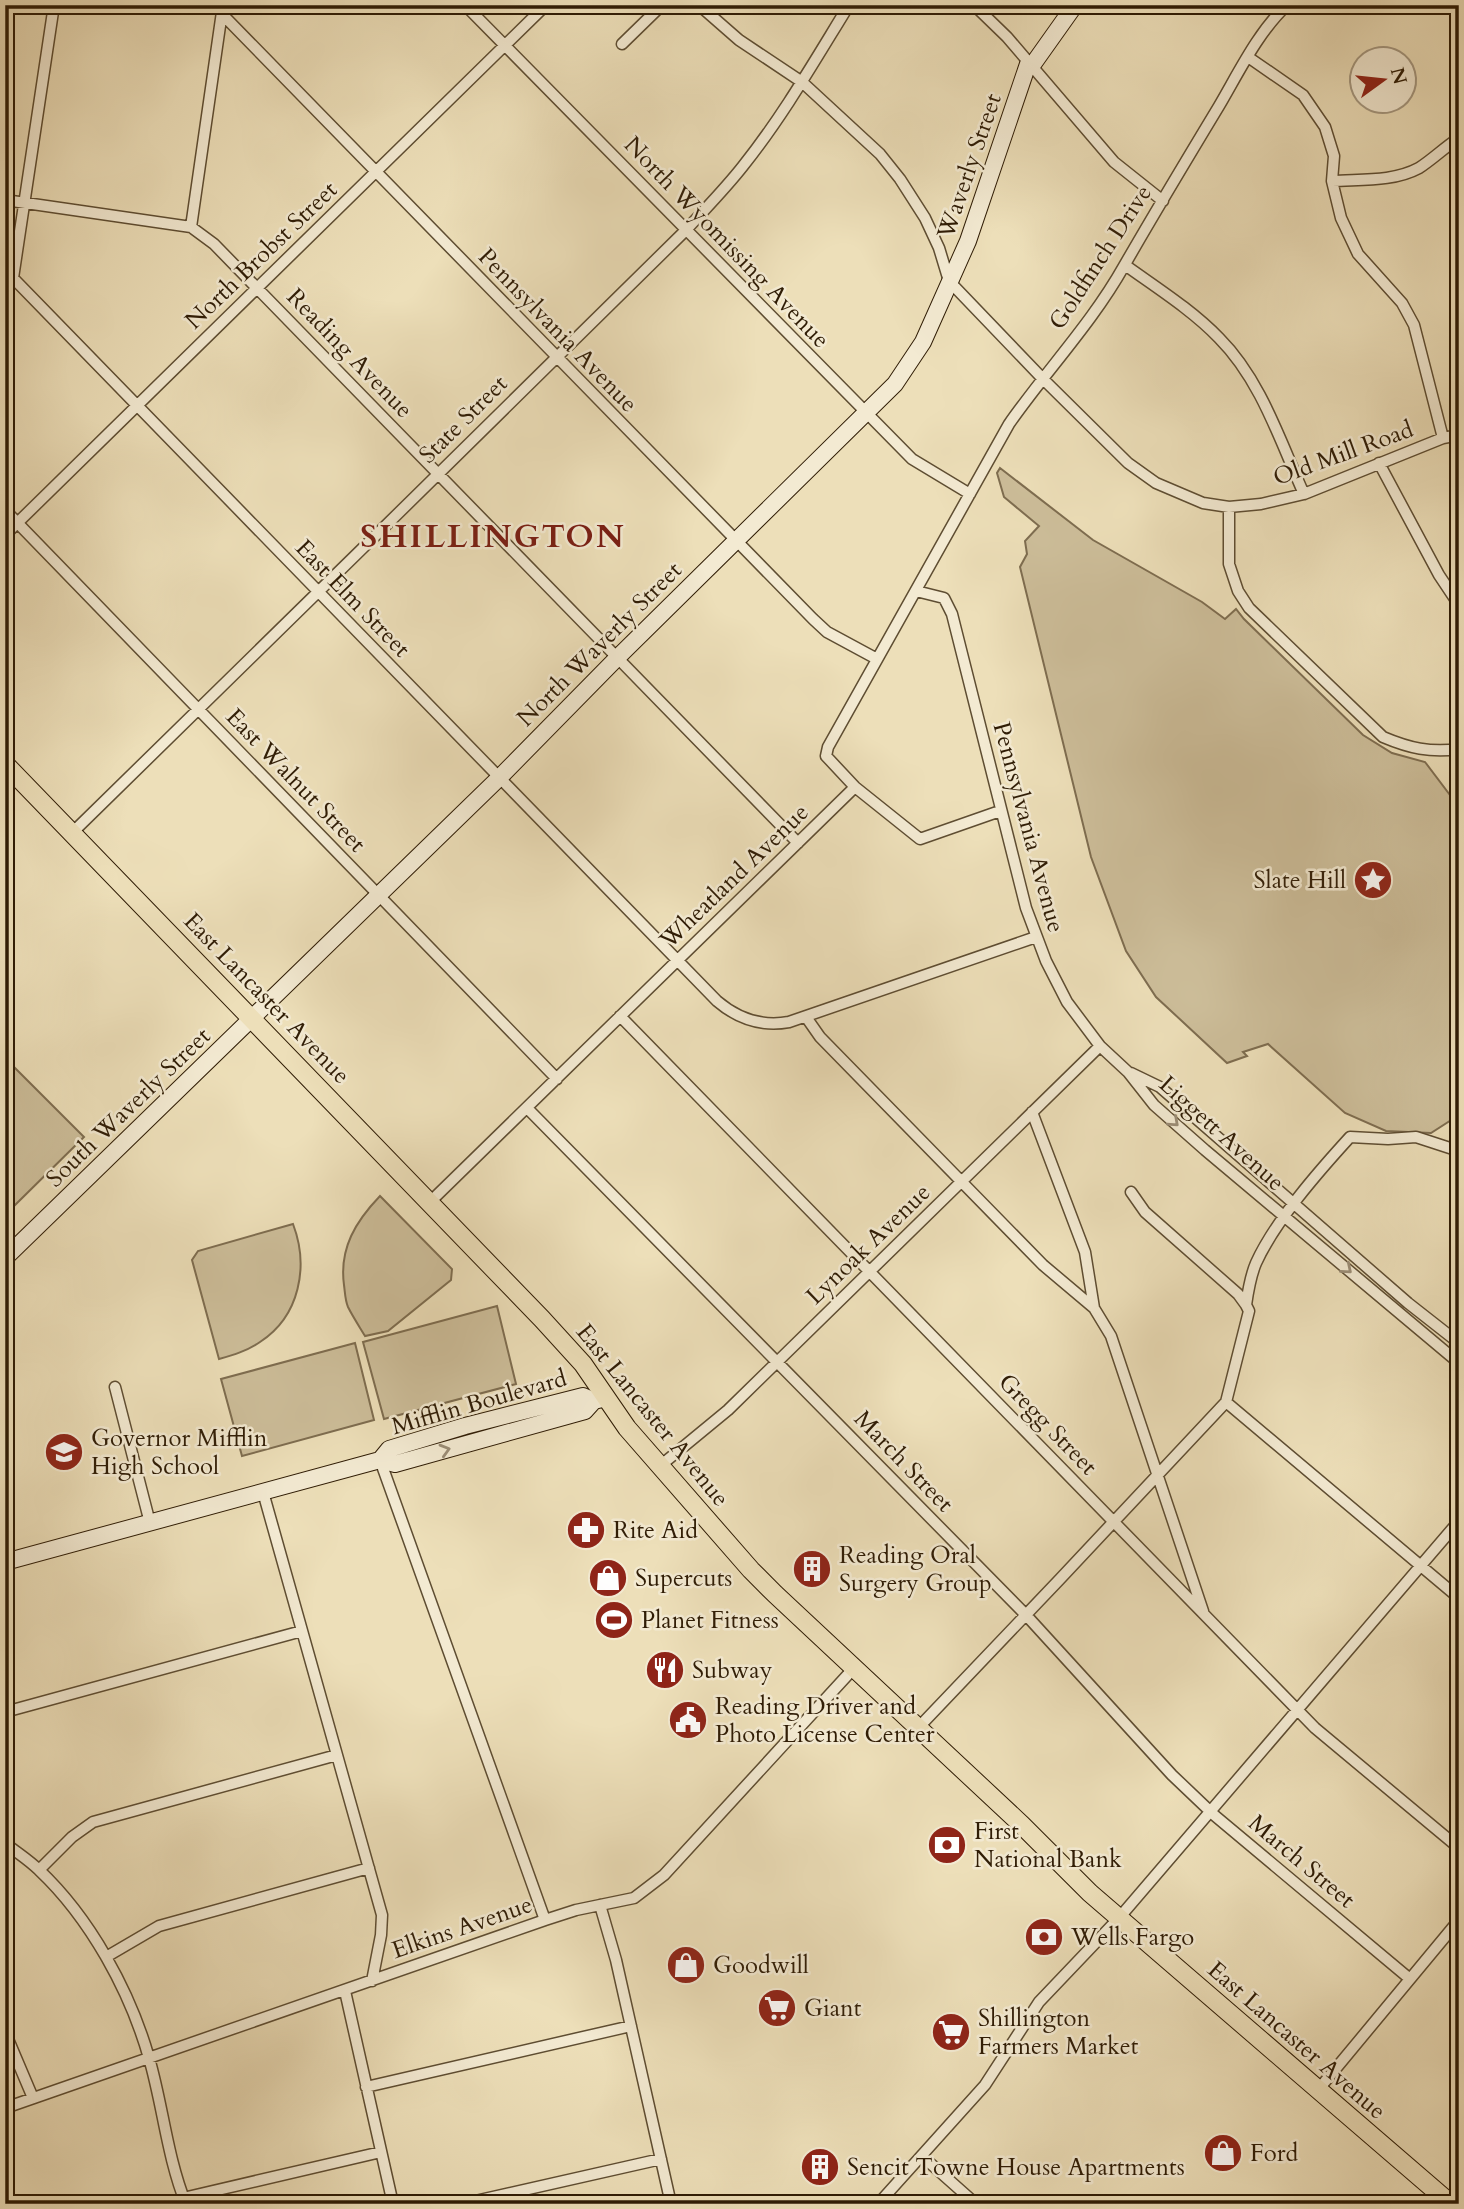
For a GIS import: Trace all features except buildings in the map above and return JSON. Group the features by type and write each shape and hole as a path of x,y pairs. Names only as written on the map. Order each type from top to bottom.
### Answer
{"main road":[{"name":"East Lancaster Avenue","path":"5,764 430,1202 583,1364 600,1399 751,1570 1119,1918 1451,2204"}],"street":[{"path":"10,261 25,203 54,5"},
{"name":"North Wyomissing Avenue","path":"465,5 916,463 970,494"},
{"name":"North Brobst Street","path":"5,535 546,5"},
{"path":"622,44 663,5"},
{"path":"699,5 739,40 802,82 855,129 900,179 933,234 949,281"},
{"name":"State Street","path":"72,833 320,593 437,474 686,230 743,166 802,82 849,5"},
{"path":"974,5 1007,37 1114,162 1163,201"},
{"name":"Waverly Street","path":"949,281 968,241 1030,66 1075,5"},
{"name":"Goldfinch Drive","path":"916,591 1009,424 1088,322 1125,265 1248,57 1276,16 1287,5"},
{"path":"5,200 191,228 222,10"},
{"name":"Pennsylvania Avenue","path":"222,10 376,172 827,632 877,659"},
{"path":"1248,57 1303,95 1319,114 1334,156 1332,181 1340,218 1366,264 1402,303 1414,325 1443,438"},
{"path":"1332,181 1409,173 1459,138"},
{"name":"Reading Avenue","path":"191,228 214,244 798,843"},
{"name":"East Elm Street","path":"10,261 13,278 499,778 733,1014 770,1024 789,1022 1036,937"},
{"path":"1125,265 1201,320 1231,351 1261,398 1304,494"},
{"name":"Old Mill Road","path":"949,281 1128,463 1156,483 1203,503 1229,507 1261,505 1304,494 1443,438 1459,435"},
{"name":"North Waverly Street","path":"252,1018 499,778 895,384 915,357 949,281"},
{"path":"1379,463 1438,575 1459,606"},
{"path":"1229,507 1228,553 1231,573 1238,591 1255,615 1383,737 1424,751 1459,749"},
{"name":"East Walnut Street","path":"5,510 557,1079"},
{"path":"916,591 832,737 826,756 855,787 920,839 1000,811"},
{"name":"Pennsylvania Avenue","path":"916,591 944,598 952,614 1015,872 1049,969 1067,1002 1100,1045 1128,1072"},
{"name":"Wheatland Avenue","path":"430,1202 855,787"},
{"name":"Gregg Street","path":"620,1016 1315,1728 1459,1848"},
{"path":"806,1017 820,1037 1043,1265 1094,1308 1111,1336 1204,1614"},
{"name":"South Waverly Street","path":"5,1258 252,1018"},
{"name":"Lynoak Avenue","path":"660,1466 728,1410 1100,1045"},
{"name":"Liggett Avenue","path":"1128,1072 1160,1087 1459,1343"},
{"name":"Liggett Avenue","path":"1128,1072 1154,1105 1459,1363"},
{"name":"March Street","path":"527,1108 1026,1615 1171,1775 1410,1979"},
{"path":"1032,1112 1085,1252 1094,1308"},
{"path":"1246,1305 1255,1266 1263,1249 1285,1217 1350,1137 1416,1137 1459,1151"},
{"path":"918,1728 1226,1402 1250,1311 1238,1294 1145,1212 1131,1192"},
{"path":"115,1387 150,1523"},
{"name":"Mifflin Boulevard","path":"5,1562 380,1460 395,1464 586,1411 600,1399"},
{"path":"1226,1402 1459,1598"},
{"path":"380,1460 544,1920"},
{"path":"263,1492 382,1915 372,1981"},
{"path":"878,2204 985,2085 1039,2002 1119,1918 1459,1521"},
{"path":"5,1712 302,1631"},
{"name":"Elkins Avenue","path":"5,2108 544,1920 634,1898 664,1875 854,1668"},
{"path":"39,1870 72,1837 93,1822 337,1755"},
{"path":"5,1843 39,1870 78,1916 106,1957 134,2016 149,2058 176,2174 185,2201 381,2152"},
{"path":"106,1957 159,1926 369,1868"},
{"path":"600,1905 616,1960 671,2204"},
{"path":"1318,2090 1459,1920"},
{"path":"345,1991 393,2204"},
{"path":"366,2087 631,2026"},
{"path":"5,2032 33,2098"},
{"path":"922,2156 976,2204"},
{"path":"462,2204 661,2159"}],"shaded area":[{"path":"1000,468 1093,540 1202,602 1225,619 1236,609 1363,735 1392,753 1425,762 1459,807 1459,1115 1431,1133 1386,1131 1345,1113 1268,1044 1243,1052 1247,1056 1227,1063 1156,997 1126,951 1091,857 1020,567 1027,554 1025,541 1039,526 1004,497 997,473"},
{"path":"5,1058 84,1137 13,1207 5,1199"},
{"path":"380,1196 452,1269 451,1280 388,1331 365,1336 346,1302 344,1259 357,1225"},
{"path":"293,1224 298,1240 300,1273 292,1304 274,1331 260,1342 219,1359 192,1260 198,1251"},
{"path":"497,1306 516,1384 384,1419 363,1342"},
{"path":"355,1343 374,1420 242,1456 221,1379"}],"place":[{"name":"Slate Hill","path":"1373,880"},
{"name":"Governor Mifflin High School","path":"64,1452"},
{"name":"Rite Aid","path":"586,1530"},
{"name":"Reading Oral Surgery Group","path":"812,1569"},
{"name":"Supercuts","path":"608,1578"},
{"name":"Planet Fitness","path":"614,1620"},
{"name":"Subway","path":"665,1670"},
{"name":"Reading Driver and Photo License Center","path":"688,1720"},
{"name":"First National Bank","path":"947,1845"},
{"name":"Wells Fargo","path":"1044,1937"},
{"name":"Goodwill","path":"686,1965"},
{"name":"Giant","path":"777,2008"},
{"name":"Shillington Farmers Market","path":"951,2032"},
{"name":"Ford","path":"1223,2153"},
{"name":"Sencit Towne House Apartments","path":"820,2167"}],"district":[{"name":"SHILLINGTON","path":"493,536"}]}
